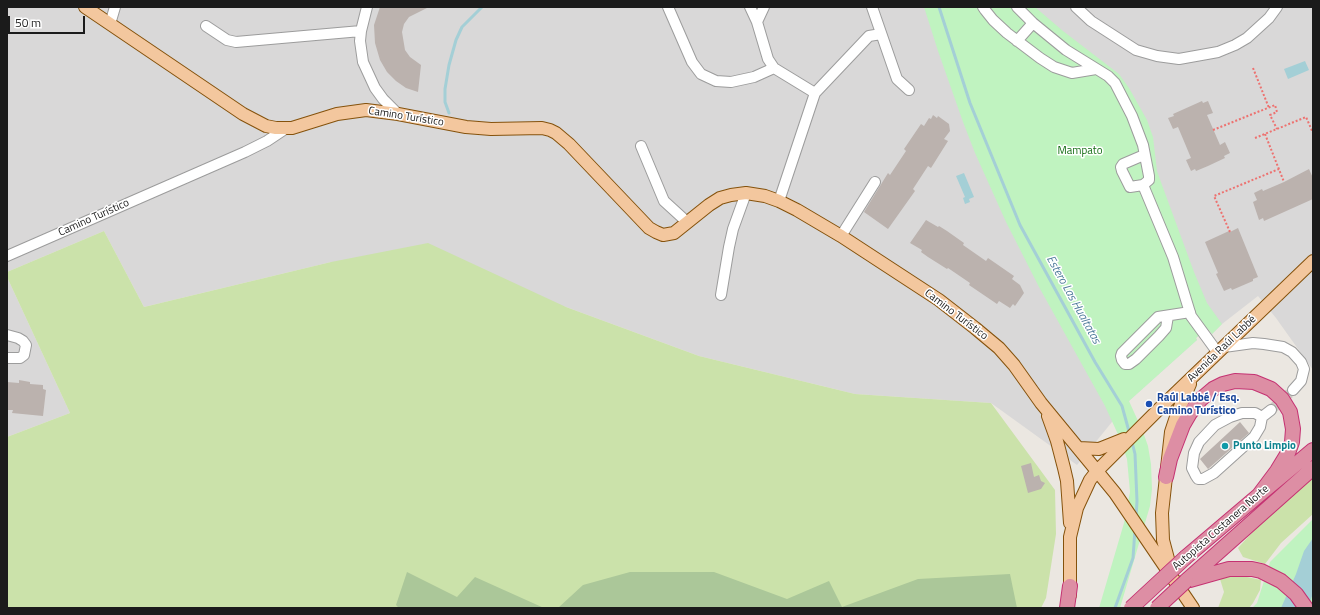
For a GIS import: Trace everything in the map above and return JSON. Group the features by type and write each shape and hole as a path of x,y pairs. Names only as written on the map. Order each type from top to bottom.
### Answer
{"highway":[{"path":"1166,477 1170,459 1183,425 1200,400 1213,389 1223,384 1235,381 1254,382 1272,389 1282,399 1290,412 1293,429 1292,442 1288,454 1259,495"},
{"name":"Autopista Costanera Norte","path":"1131,608 1186,558 1313,450"},
{"name":"Autopista Costanera Norte","path":"1157,608 1180,581 1199,569 1313,468"},
{"path":"1180,581 1219,571 1239,568 1252,569 1261,571 1281,581 1296,594 1306,608"},
{"path":"1067,608 1070,586"}],"main road":[{"path":"85,7 254,120 266,126 285,129"},
{"name":"Camino Turístico","path":"285,129 298,127 337,114 357,111 374,111 466,127 491,129 542,128 550,130 563,138 639,218 652,230 663,235 670,235 677,231 709,205 720,198 731,195 746,193 766,196 797,210 841,236 933,296 975,328 1006,356 1021,374 1041,403 1115,493 1157,555 1180,581 1193,608"},
{"name":"Avenida Raúl Labbé","path":"1070,537 1081,498 1096,471 1113,450 1134,434 1313,261"},
{"path":"1180,581 1165,550 1162,530 1162,513 1173,423 1193,377"},
{"path":"1041,403 1052,428 1067,481 1070,537 1071,608"},
{"path":"1079,448 1113,450"}],"street":[{"path":"110,24 115,7"},
{"path":"367,7 361,31 361,52 366,71 383,99 398,114"},
{"path":"668,7 692,62 701,74 716,81 731,82 754,77 774,68"},
{"path":"750,7 757,22 768,59 774,68 815,93"},
{"path":"757,22 764,7"},
{"path":"872,7 897,79 910,90"},
{"path":"984,7 993,20 1017,41 1054,67 1066,72 1080,72 1096,69"},
{"path":"1017,7 1033,23 1066,50 1108,76 1115,83 1141,140 1144,155 1149,180 1143,185 1130,186 1121,168 1123,164 1144,155"},
{"path":"1076,7 1091,21 1136,50 1157,56 1179,59 1218,52 1235,45 1246,38 1269,18 1277,7"},
{"path":"1017,41 1033,23"},
{"path":"206,26 227,40 236,42 361,31"},
{"path":"779,201 815,93 869,36 881,34"},
{"path":"374,111 380,106 383,99"},
{"name":"Camino Turístico","path":"7,256 245,152 267,141 285,129"},
{"path":"641,146 664,201 688,222"},
{"path":"841,236 875,182"},
{"path":"1143,185 1173,257 1194,321 1221,350 1258,344 1278,346 1288,349 1297,356 1304,369 1301,381 1293,390"},
{"path":"721,295 729,247 746,193"},
{"path":"1168,316 1166,328 1159,336 1136,359 1129,364 1125,364 1120,356 1122,353 1158,317 1190,312"},
{"path":"7,335 18,338 26,345 24,355 20,358 7,358"},
{"path":"1262,417 1255,413 1242,413 1230,417 1215,425 1199,442 1194,453 1192,468 1198,479 1203,479 1210,476 1254,437 1260,427 1262,417 1271,410"}],"path":[{"path":"1253,68 1269,108"},
{"path":"1213,130 1275,105 1278,112 1270,115 1277,129"},
{"path":"1255,138 1306,117 1313,133"},
{"path":"1265,134 1284,182"},
{"path":"1230,232 1214,196 1279,168"}],"shaded area":[{"path":"7,7 1313,7 1313,370 1276,318 1258,296 1222,324 1212,334 1208,328 1196,338 1197,340 1129,401 1077,465 991,403 855,394 699,356 566,307 331,262 144,307 104,231 7,272"},
{"path":"7,277 70,413 7,437"}],"green space":[{"name":"Mampato","path":"924,7 1035,7 1063,31 1119,74 1129,88 1147,120 1153,137 1157,171 1162,185 1207,303 1222,324 1212,334 1207,328 1196,338 1197,340 1129,401 1148,446 1151,464 1152,489 1150,506 1120,608 1099,608 1124,523 1130,492 1127,459 1121,441 1105,406 1039,287 1006,222 975,153 938,51"},
{"path":"104,231 144,307 331,262 428,243 566,307 699,356 855,394 991,403 1055,490 1056,534 1046,598 1041,608 7,608 7,437 70,413 7,277 7,272"},
{"path":"1313,476 1313,514 1281,543 1265,564 1243,557 1238,548 1268,515"},
{"path":"1313,519 1313,608 1252,608 1257,603 1270,562"},
{"path":"407,572 457,597 475,577 544,608 399,608 396,605"},
{"path":"630,572 714,572 787,599 829,581 842,607 918,579 1010,574 1017,608 558,608 583,585"},
{"path":"1233,576 1261,580 1260,590 1249,608 1218,608 1224,592 1220,579"}],"water":[{"path":"1305,61 1309,70 1288,79 1284,69"},
{"path":"964,173 974,197 969,199 970,202 965,204 963,198 965,197 956,176"},
{"path":"1313,538 1313,593 1308,608 1281,608 1304,551"}],"building":[{"path":"380,7 429,7 409,17 404,24 402,32 405,50 410,57 421,65 418,92 406,88 396,81 387,72 380,60 375,43 374,25"},
{"path":"1202,101 1203,103 1208,101 1213,113 1207,115 1220,145 1225,142 1230,153 1224,156 1225,158 1208,166 1196,171 1195,169 1191,171 1186,160 1191,158 1178,127 1173,129 1168,118 1174,116 1173,114"},
{"path":"933,115 937,118 938,116 949,124 950,131 944,139 948,141 931,168 928,166 913,189 915,191 888,229 864,212 888,173 890,175 906,151 904,149 921,124 924,126"},
{"path":"1309,169 1313,178 1313,199 1264,221 1263,218 1259,220 1253,202 1257,200 1254,193 1262,189 1263,191 1284,182"},
{"path":"926,220 947,231 964,243 963,245 986,261 988,258 1014,276 1012,279 1020,285 1024,293 1015,306 1013,304 1010,308 999,301 997,304 969,285 970,283 928,257 921,252 922,250 910,243"},
{"path":"1238,228 1258,277 1253,279 1253,281 1232,290 1231,288 1224,291 1216,274 1218,273 1205,242"},
{"path":"19,380 30,382 30,384 43,385 43,389 46,390 43,416 12,413 13,410 7,410 7,382 19,383"},
{"name":"Punto Limpio","path":"1240,422 1249,433 1208,469 1200,459"},
{"path":"1031,463 1034,477 1039,475 1041,481 1045,483 1041,489 1028,493 1021,466"}],"waterway":[{"path":"449,113 445,102 445,89 449,65 456,40 462,27 482,7"},
{"name":"Estero Las Hualtatas","path":"939,7 970,103 1020,225 1095,362 1122,406 1130,435"},
{"name":"Estero Las Hualtatas","path":"1132,442 1135,454 1137,501 1136,518"},
{"name":"Estero Las Hualtatas","path":"1115,608 1133,558 1135,529"}],"tunnel":[{"path":"1271,410 1293,390"}],"place":[{"name":"Raúl Labbé / Esq. Camino Turístico","path":"1149,404"},
{"name":"Punto Limpio","path":"1225,446"}]}
